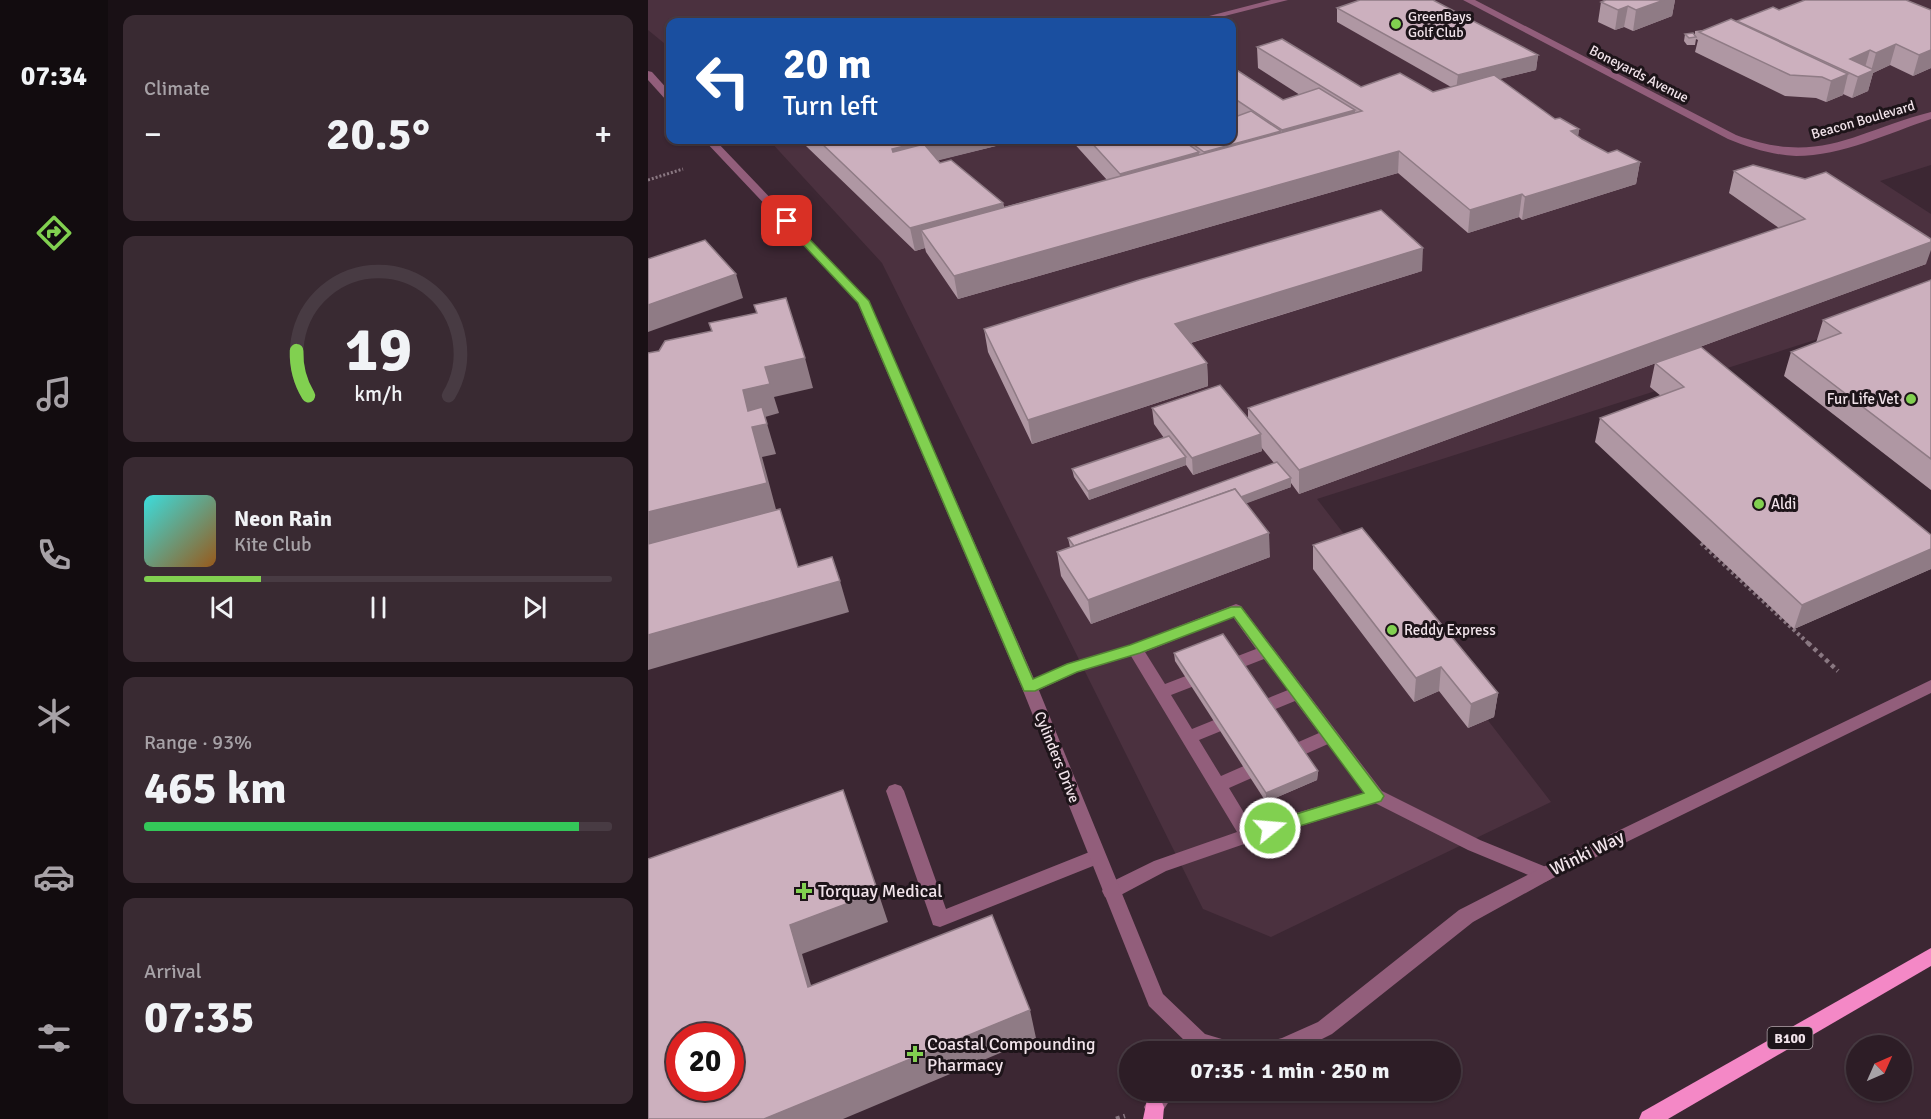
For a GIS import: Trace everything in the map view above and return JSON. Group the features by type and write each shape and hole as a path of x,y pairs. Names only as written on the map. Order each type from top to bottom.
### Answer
{"main road":[{"name":"B100","path":"1649,1119 1931,956"}],"street":[{"path":"1208,18 1283,0"},
{"name":"Boneyards Avenue","path":"1468,0 1732,137 1760,148 1804,152"},
{"path":"648,74 666,94"},
{"name":"Beacon Boulevard","path":"1804,152 1866,137 1931,115"},
{"name":"Cylinders Drive","path":"715,144 863,301 1029,687 1156,1000 1192,1041"},
{"path":"1029,687 1072,668 1135,649 1236,610 1376,796 1474,845 1545,874"},
{"path":"1135,649 1248,835"},
{"path":"1161,692 1267,651"},
{"name":"Winki Way","path":"1298,1041 1325,1028 1466,916 1545,874 1931,686"},
{"path":"1189,737 1298,693"},
{"path":"1218,784 1330,736"},
{"path":"895,791 940,919 1097,857"},
{"path":"1111,891 1160,866 1248,835 1376,796"}],"path":[{"path":"648,180 683,169"},
{"path":"1701,543 1838,671"}],"shaded area":[{"path":"648,0 1931,0 1931,165 1880,181 1931,214 1931,303 1317,499 1551,802 1271,937 1203,909 882,263 773,144 1236,144 1236,18 666,18 666,45 648,30"}],"building":[{"path":"1360,0 1433,0 1538,55 1458,75 1337,8"},
{"path":"1606,0 1664,0 1636,10 1628,6 1618,10 1601,2"},
{"path":"1805,0 1906,0 1931,10 1931,50 1919,55 1896,44 1876,53 1870,50 1850,59 1874,70 1858,77 1737,21 1773,7 1779,10"},
{"path":"1731,19 1848,74 1831,81 1822,77 1790,75 1699,32"},
{"path":"1693,33 1696,37 1689,38 1685,34"},
{"path":"1282,39 1361,87 1400,73 1433,92 1494,75 1555,119 1560,118 1579,129 1571,131 1582,139 1608,153 1617,150 1640,162 1525,197 1522,194 1470,210 1399,151 954,276 921,230 1362,111 1257,47"},
{"path":"1236,70 1283,100 1319,88 1355,110 1282,130 1236,100"},
{"path":"1251,111 1281,131 1236,143 1236,117"},
{"path":"822,144 913,144 892,149 893,152 924,144 940,163 951,160 1003,203 910,228"},
{"path":"1093,144 1188,144 1199,152 1120,174"},
{"path":"1193,144 1233,144 1204,152"},
{"path":"1753,165 1805,179 1826,172 1931,239 1931,242 1299,470 1248,408 1805,219 1734,171"},
{"path":"1381,210 1423,248 1175,324 1207,363 1028,420 984,329 1139,280"},
{"path":"705,240 736,274 648,305 648,259"},
{"path":"1931,280 1931,459 1791,352 1841,333 1823,320"},
{"path":"786,298 805,358 765,367 770,384 743,390 748,411 762,407 767,424 752,427 767,483 648,512 648,353 659,351 665,341 712,331 709,323 757,313 754,305"},
{"name":"Aldi","path":"1701,347 1931,535 1931,549 1802,605 1600,418 1684,387 1655,363"},
{"path":"1220,385 1261,434 1192,458 1152,408"},
{"path":"1169,436 1186,457 1088,491 1072,469"},
{"path":"1277,462 1291,478 1241,497 1235,489 1074,546 1068,538"},
{"path":"1235,489 1269,533 1088,600 1057,552"},
{"path":"780,509 798,567 832,557 840,581 648,635 648,544"},
{"path":"1362,528 1498,693 1471,704 1441,667 1416,678 1313,545"},
{"path":"1223,634 1318,771 1266,793 1174,653"},
{"path":"843,790 878,892 790,925 808,987 992,915 1030,1010 764,1119 648,1119 648,859"}],"place":[{"name":"GreenBays Golf Club","path":"1396,24"},
{"name":"Fur Life Vet","path":"1911,399"},
{"name":"Aldi","path":"1759,504"},
{"name":"Reddy Express","path":"1392,630"},
{"name":"Torquay Medical","path":"804,891"},
{"name":"Coastal Compounding Pharmacy","path":"915,1054"}],"route":[{"path":"787,221 863,301 1029,687 1072,668 1135,649 1236,610 1376,796 1270,828"}]}
